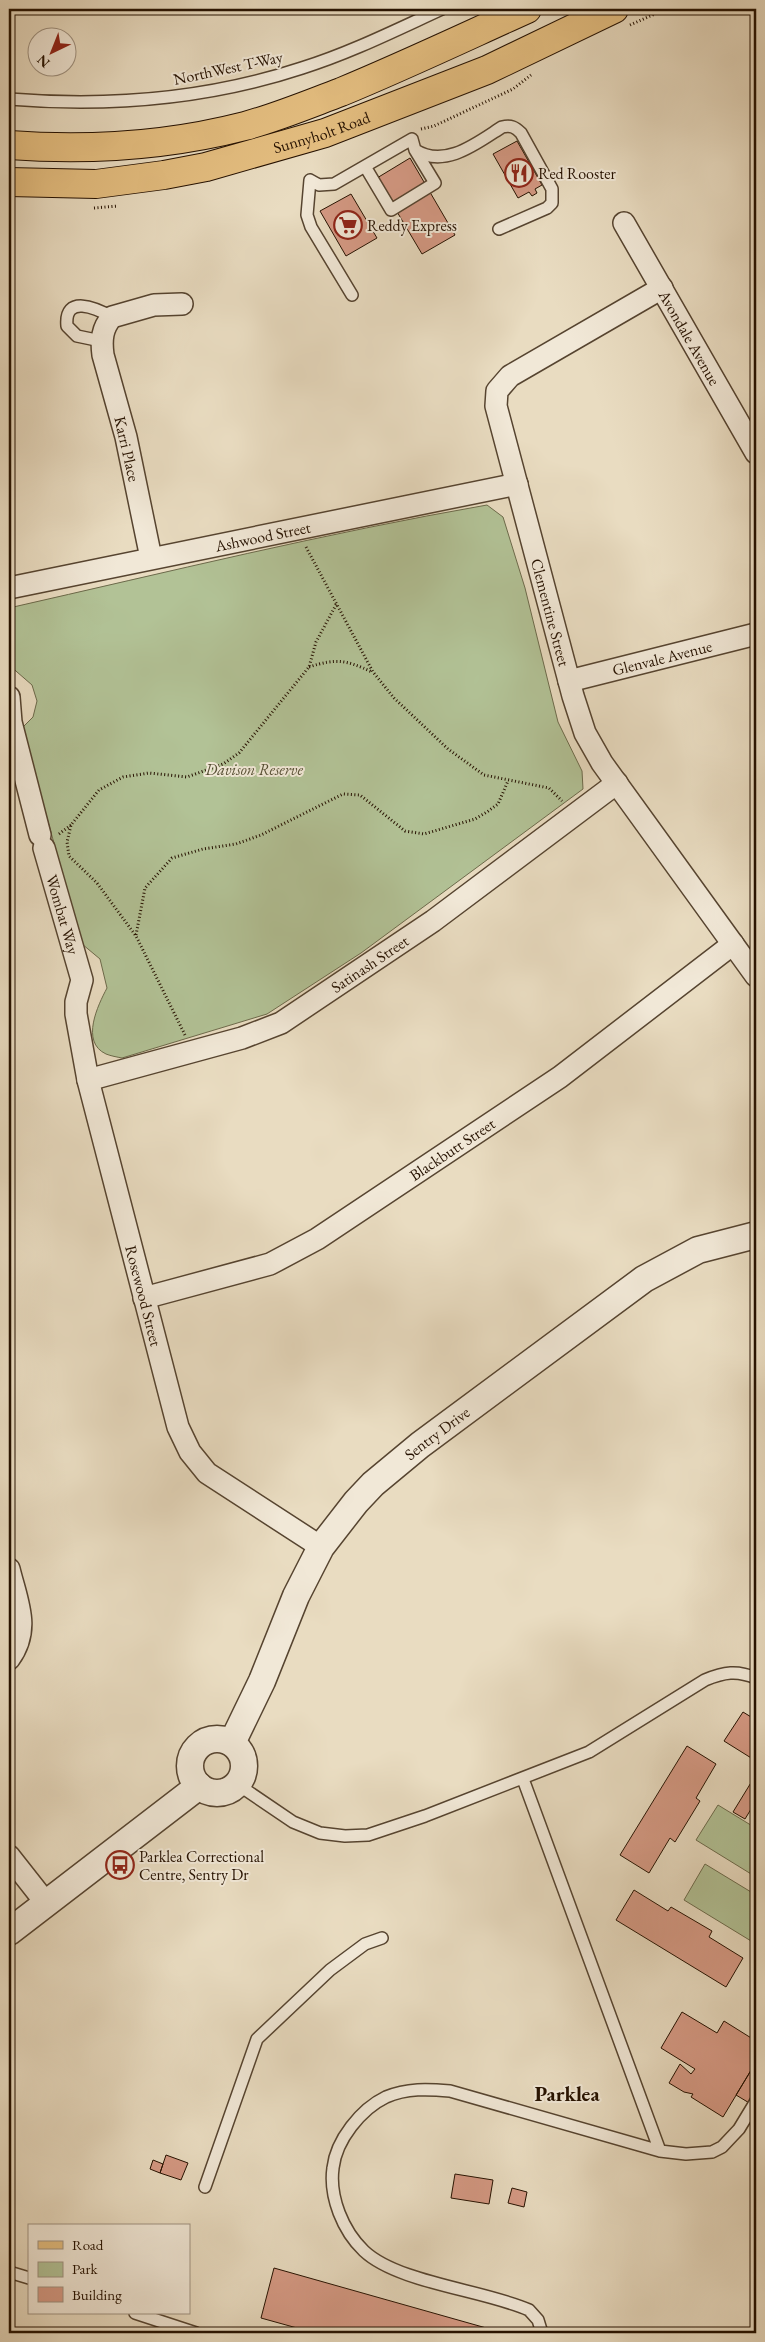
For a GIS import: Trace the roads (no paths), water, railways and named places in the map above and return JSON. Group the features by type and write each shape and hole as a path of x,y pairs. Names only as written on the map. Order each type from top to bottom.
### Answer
{"main road":[{"name":"Sunnyholt Road","path":"9,146 117,147 162,143 246,125 289,112 405,66 527,9"},
{"name":"Sunnyholt Road","path":"9,182 96,184 164,175 206,167 325,133 487,70 614,9"}],"street":[{"name":"Avondale Avenue","path":"624,223 756,453"},
{"name":"Clementine Street","path":"662,288 510,376 499,386 495,398 496,406 585,733 617,783 756,976"},
{"path":"101,341 103,330 112,317 154,305 182,304"},
{"name":"Karri Place","path":"101,341 103,355 126,437 150,558"},
{"name":"Ashwood Street","path":"9,588 517,484"},
{"name":"Glenvale Avenue","path":"570,681 756,634"},
{"name":"Wombat Way","path":"9,698 10,722 82,980"},
{"name":"Satinash Street","path":"88,1080 193,1052 262,1031 303,1010 434,921 617,783"},
{"name":"Blackbutt Street","path":"144,1298 270,1264 317,1240 560,1077 733,944"},
{"name":"Rosewood Street","path":"82,980 76,1002 76,1014 88,1080 178,1427 190,1452 207,1473 321,1548"},
{"name":"Sentry Drive","path":"232,1743 262,1681 296,1596 321,1548 356,1502 392,1467 614,1300 672,1262 698,1250 756,1235"},
{"path":"9,1569 21,1617 18,1646 9,1659"},
{"path":"213,1739 222,1739 232,1743 239,1748 244,1768 237,1784 230,1790 215,1793 199,1786 191,1771 192,1756 196,1750 203,1742 213,1739"},
{"path":"9,1932 199,1786"},
{"path":"9,1856 46,1903"}],"lane":[{"name":"NorthWest T-Way","path":"9,99 94,103 186,95 228,87 303,68 375,40 442,9"},
{"path":"415,150 424,156 437,158 455,154 502,127 515,128 521,134 548,181 554,196 552,203 547,208 499,229"},
{"path":"352,295 311,227 306,204 310,180 319,185 334,184 366,168 412,140 415,150 435,184 391,210 366,168"},
{"path":"101,341 77,336 67,326 66,319 72,309 80,305 97,309 112,317"},
{"path":"237,1784 293,1822 320,1833 345,1836 368,1835 388,1830 589,1752 712,1677 732,1672 756,1678"},
{"path":"523,1779 660,2151"},
{"path":"205,2187 257,2039 330,1970 365,1944 382,1938"},
{"path":"542,2333 538,2320 529,2310 406,2273 385,2264 365,2252 352,2238 336,2205 333,2167 345,2137 355,2122 369,2108 386,2098 406,2091 427,2088 450,2091 660,2151 698,2154 712,2152 722,2147 739,2129 756,2100"},
{"path":"9,2272 28,2278"},
{"path":"138,2314 196,2333"}],"place":[{"name":"Red Rooster","path":"519,173"},
{"name":"Reddy Express","path":"348,225"},
{"name":"Parklea Correctional Centre, Sentry Dr","path":"120,1865"}],"district":[{"name":"Parklea","path":"567,2093"}],"park label":[{"name":"Davison Reserve","path":"254,769"}]}
